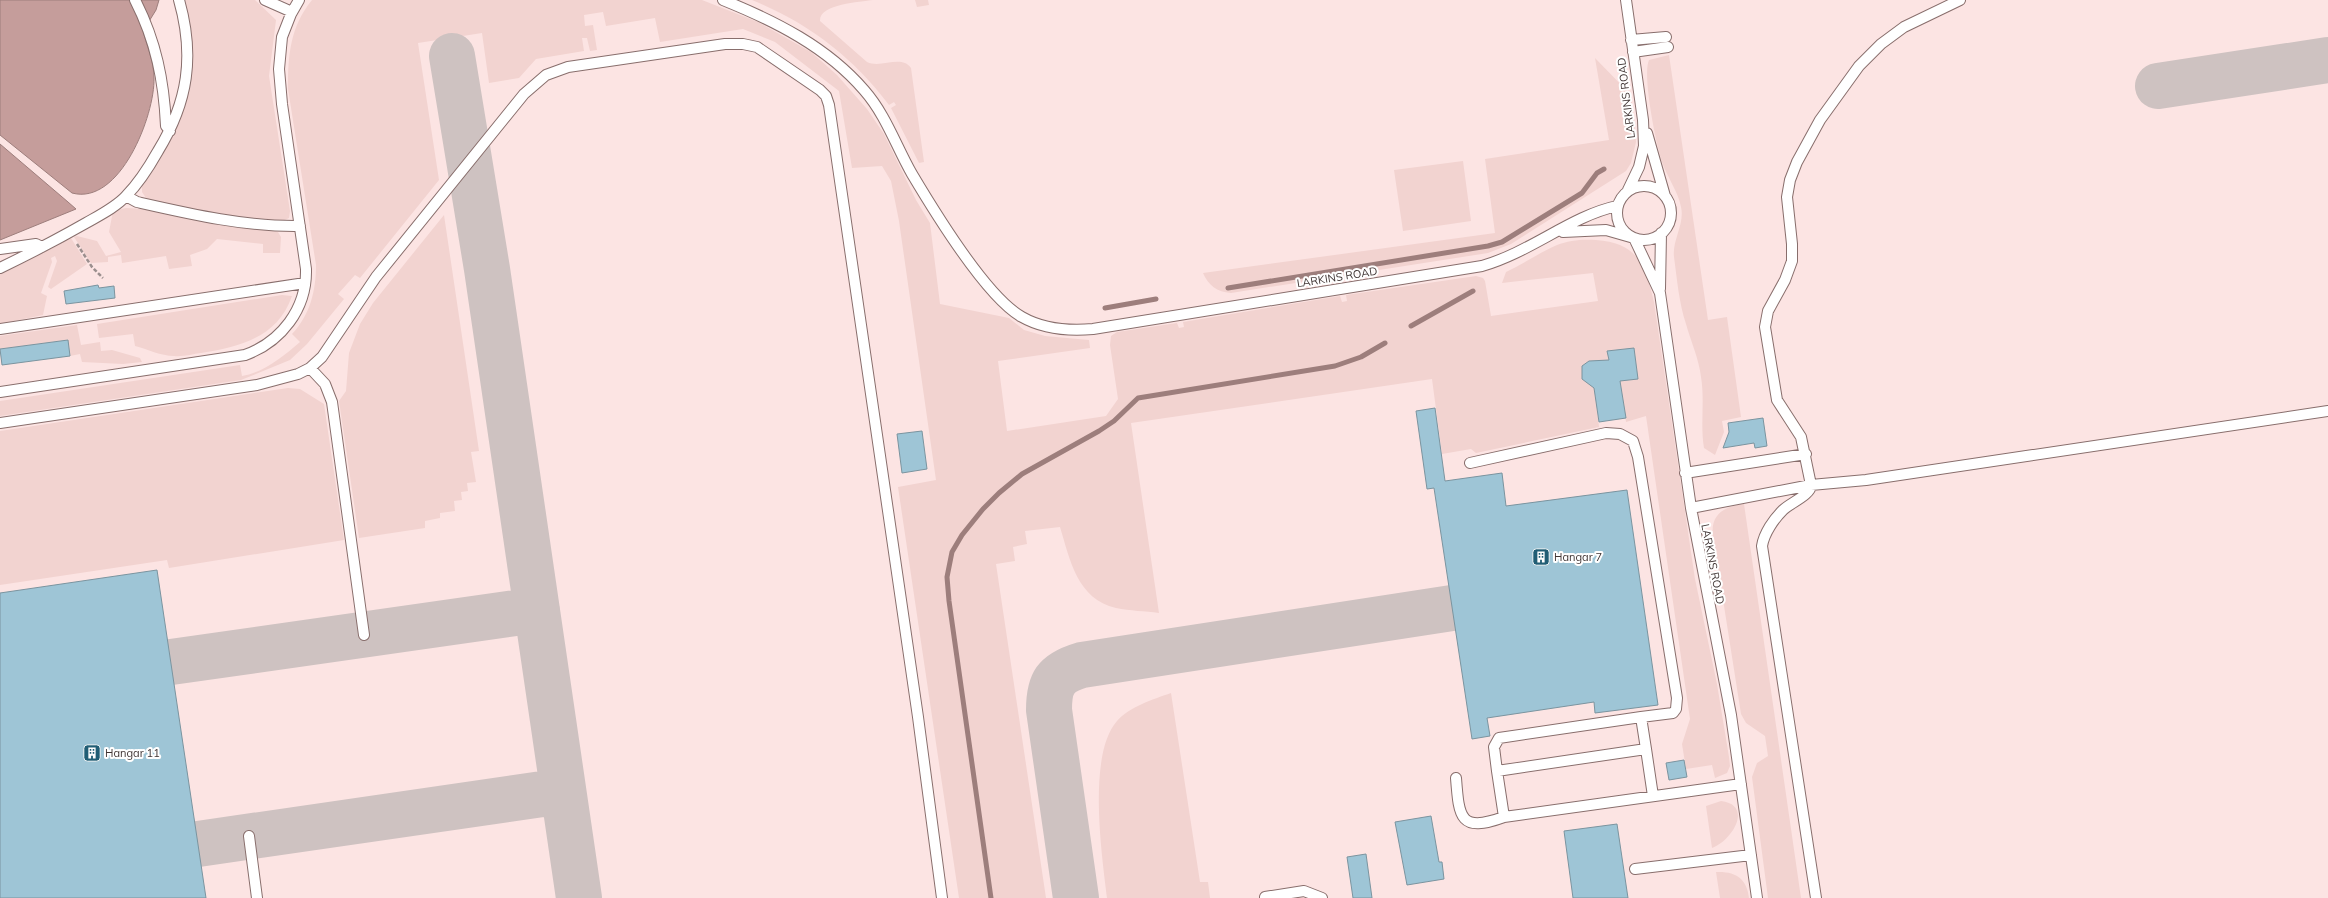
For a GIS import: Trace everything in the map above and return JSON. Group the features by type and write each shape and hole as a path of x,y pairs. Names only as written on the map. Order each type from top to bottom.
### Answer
{"lane":[{"path":"135,0 148,26 160,65 164,91 166,126 170,131"},
{"path":"0,268 96,217 126,196 150,164 170,131 181,105 186,79 187,44 178,0"},
{"path":"265,0 292,12"},
{"path":"0,392 221,360 253,352 269,344 289,323 300,303 305,283 306,269 282,104 279,69 282,38 292,12 299,0"},
{"name":"LARKINS ROAD","path":"723,0 764,17 795,34 815,46 853,78 880,110 920,186 984,280 1016,313 1033,322 1048,326 1077,330 1093,329 1482,266 1516,255 1597,211 1617,206"},
{"name":"LARKINS ROAD","path":"1626,0 1643,120 1643,154 1628,190"},
{"path":"1816,898 1762,546 1765,535 1780,513 1808,492 1811,485 1806,454 1799,432 1777,400 1765,327 1768,311 1785,280 1792,261 1788,191 1793,170 1835,97 1866,58 1904,27 1960,0"},
{"path":"1631,40 1666,37"},
{"path":"0,423 257,385 288,378 310,368 328,348 380,270 524,94 546,76 568,67 738,43 753,45 820,90 826,96 829,105 918,717 942,898"},
{"path":"1633,52 1668,47"},
{"path":"1557,233 1606,230 1634,238 1652,239 1661,233 1670,220 1671,211 1665,196 1643,120"},
{"path":"1634,238 1627,234 1618,221 1617,206 1620,199 1628,190 1644,185 1656,188 1665,196"},
{"path":"126,196 137,202 247,223 271,226 300,226"},
{"path":"1660,293 1661,233"},
{"name":"LARKINS ROAD","path":"1634,238 1660,293 1690,508 1727,693 1742,784 1757,898"},
{"path":"0,249 36,244 42,247"},
{"path":"0,329 305,283"},
{"path":"310,368 325,384 332,402 364,635"},
{"path":"1690,508 1811,485 1866,480 2328,411"},
{"path":"1470,463 1606,433 1620,434 1633,441 1638,457 1678,698 1676,709 1673,713 1499,738 1494,747 1504,817"},
{"path":"1685,473 1806,454"},
{"path":"1641,717 1653,796"},
{"path":"1497,771 1646,749"},
{"path":"1456,778 1460,810 1468,822 1484,824 1504,817 1742,784"},
{"path":"248,836 257,898"},
{"path":"1635,870 1751,855"},
{"path":"1265,897 1304,891 1322,898"}],"path":[{"path":"72,237 92,267 103,278"}],"shaded area":[{"path":"0,0 2328,0 2328,898 0,898"},
{"path":"0,0 159,0 156,10 143,31 154,72 153,94 148,113 141,134 131,154 119,172 105,186 89,193 72,193 0,135"},
{"path":"183,0 255,0 276,20 269,76 290,211 289,218 279,221 246,220 157,203 146,198 142,192 142,185 175,129 182,115 187,99 191,67"},
{"path":"312,0 702,0 758,22 811,52 837,75 867,109 884,134 916,200 930,223 940,304 1009,318 1024,330 1045,336 1089,340 1090,348 998,361 1007,431 1106,416 1118,399 1110,345 1111,336 1117,332 1177,323 1179,328 1184,327 1183,322 1340,296 1342,302 1347,301 1346,295 1476,276 1483,278 1485,281 1491,316 1598,301 1593,273 1502,283 1506,272 1562,243 1576,240 1596,240 1622,246 1637,258 1643,267 1654,302 1695,579 1717,684 1729,757 1730,766 1727,773 1715,778 1712,765 1686,769 1682,744 1690,719 1646,416 1626,422 1624,406 1597,408 1599,427 1476,453 1471,449 1442,454 1432,379 1131,423 1159,613 1116,608 1103,603 1092,596 1077,576 1067,552 1060,527 1025,531 1027,544 1013,547 1015,561 996,564 1046,898 959,898 898,487 936,480 899,221 891,181 882,166 852,168 839,91 775,42 743,29 660,42 655,18 606,26 603,12 584,15 585,26 593,25 597,50 590,51 587,38 582,38 584,51 536,59 519,78 489,83 482,33 418,43 439,180 360,278 355,275 338,294 344,299 307,344 290,360 241,380 0,416 0,401 240,365 242,376 265,368 300,342 292,334 308,311 315,284 316,265 288,89 288,77 290,53 295,31 305,10"},
{"path":"752,0 873,0 833,7 821,15 820,21 867,62 878,64 902,62 911,68 924,162 919,163 891,108 896,105 894,102 889,105 860,71 844,56 810,30 792,19"},
{"path":"915,0 928,0 929,5 917,7"},
{"path":"1669,55 1708,320 1727,317 1741,417 1722,421 1724,432 1715,455 1704,448 1702,430 1703,395 1700,370 1684,316 1677,282 1674,251 1682,213 1680,201 1662,162 1656,141 1648,94 1647,68 1649,60"},
{"path":"1595,58 1631,95 1636,142 1631,163 1626,171 1511,244 1488,253 1231,293 1217,289 1210,284 1205,277 1203,273 1495,233 1485,159 1609,140"},
{"path":"0,144 68,202 76,209 0,240"},
{"path":"1463,161 1471,221 1403,231 1394,170"},
{"path":"126,208 146,209 278,232 281,237 280,253 263,253 263,244 217,239 207,249 190,255 192,266 169,269 166,256 122,263 121,255 108,257 108,262 91,263 74,237 77,236 97,241 106,256 121,252 109,232 113,211"},
{"path":"444,215 479,451 471,452 476,482 467,483 468,491 461,492 462,500 454,501 455,511 440,513 440,518 425,521 425,528 359,538 339,401 346,391 349,353 360,324 373,303"},
{"path":"71,238 87,264 51,289 48,287 57,261 55,256 51,258 52,262 41,293 47,296 43,315 0,324 0,273"},
{"path":"282,295 292,296 286,310 267,330 256,338 216,351 184,356 169,356 135,346 133,334 99,338 97,324"},
{"path":"77,325 81,345 100,342 101,351 112,350 140,358 142,362 123,364 82,362 80,354 70,356 68,340 0,349 0,336"},
{"path":"288,388 300,389 324,404 344,540 169,568 167,560 0,585 0,431"},
{"path":"1744,504 1801,898 1768,898 1752,777 1757,763 1768,756 1765,736 1746,723 1741,714 1713,536 1714,522 1720,512 1737,505"},
{"path":"1171,693 1200,882 1208,882 1210,898 1107,898 1100,833 1099,781 1102,757 1108,737 1117,721 1122,716 1142,704"},
{"path":"1721,801 1731,804 1736,809 1738,816 1732,831 1719,844 1712,848 1706,806"},
{"path":"1716,872 1735,875 1743,881 1748,891 1749,898 1720,898"}],"building":[{"path":"98,285 99,288 114,286 115,298 66,304 64,291"},
{"path":"68,340 70,356 2,365 0,349"},
{"path":"1634,348 1638,379 1620,381 1626,418 1599,422 1594,388 1582,379 1582,366 1589,361 1609,360 1607,351"},
{"name":"Hangar 7","path":"1435,408 1445,481 1502,473 1506,506 1627,490 1658,705 1595,713 1594,702 1487,718 1490,736 1472,739 1434,488 1427,489 1416,411"},
{"path":"1763,418 1767,446 1755,448 1754,443 1723,448 1729,432 1728,423"},
{"path":"922,431 927,469 902,473 897,434"},
{"name":"Hangar 11","path":"157,570 206,898 0,898 0,593"},
{"path":"1684,760 1687,777 1669,780 1666,763"},
{"path":"1431,816 1439,862 1442,862 1444,879 1407,885 1395,822"},
{"path":"1617,824 1628,898 1573,898 1564,831"},
{"path":"1366,854 1372,898 1353,898 1347,857"}],"waterway":[{"path":"1228,288 1488,246 1502,242 1582,193 1597,173 1604,169"},
{"path":"1411,326 1473,291"},
{"path":"1105,308 1156,299"},
{"path":"991,898 949,601 947,577 952,552 962,535 983,509 999,493 1022,474 1099,431 1114,421 1138,398 1335,366 1361,357 1385,343"}],"taxiway":[{"path":"452,56 487,269 579,898"},
{"path":"2158,86 2328,60"},
{"path":"1076,898 1049,710 1052,686 1055,680 1065,672 1082,665 1452,608"},
{"path":"171,662 537,610"},
{"path":"198,844 563,791"}],"place":[{"name":"Hangar 7","path":"1541,557"},
{"name":"Hangar 11","path":"92,753"}]}
